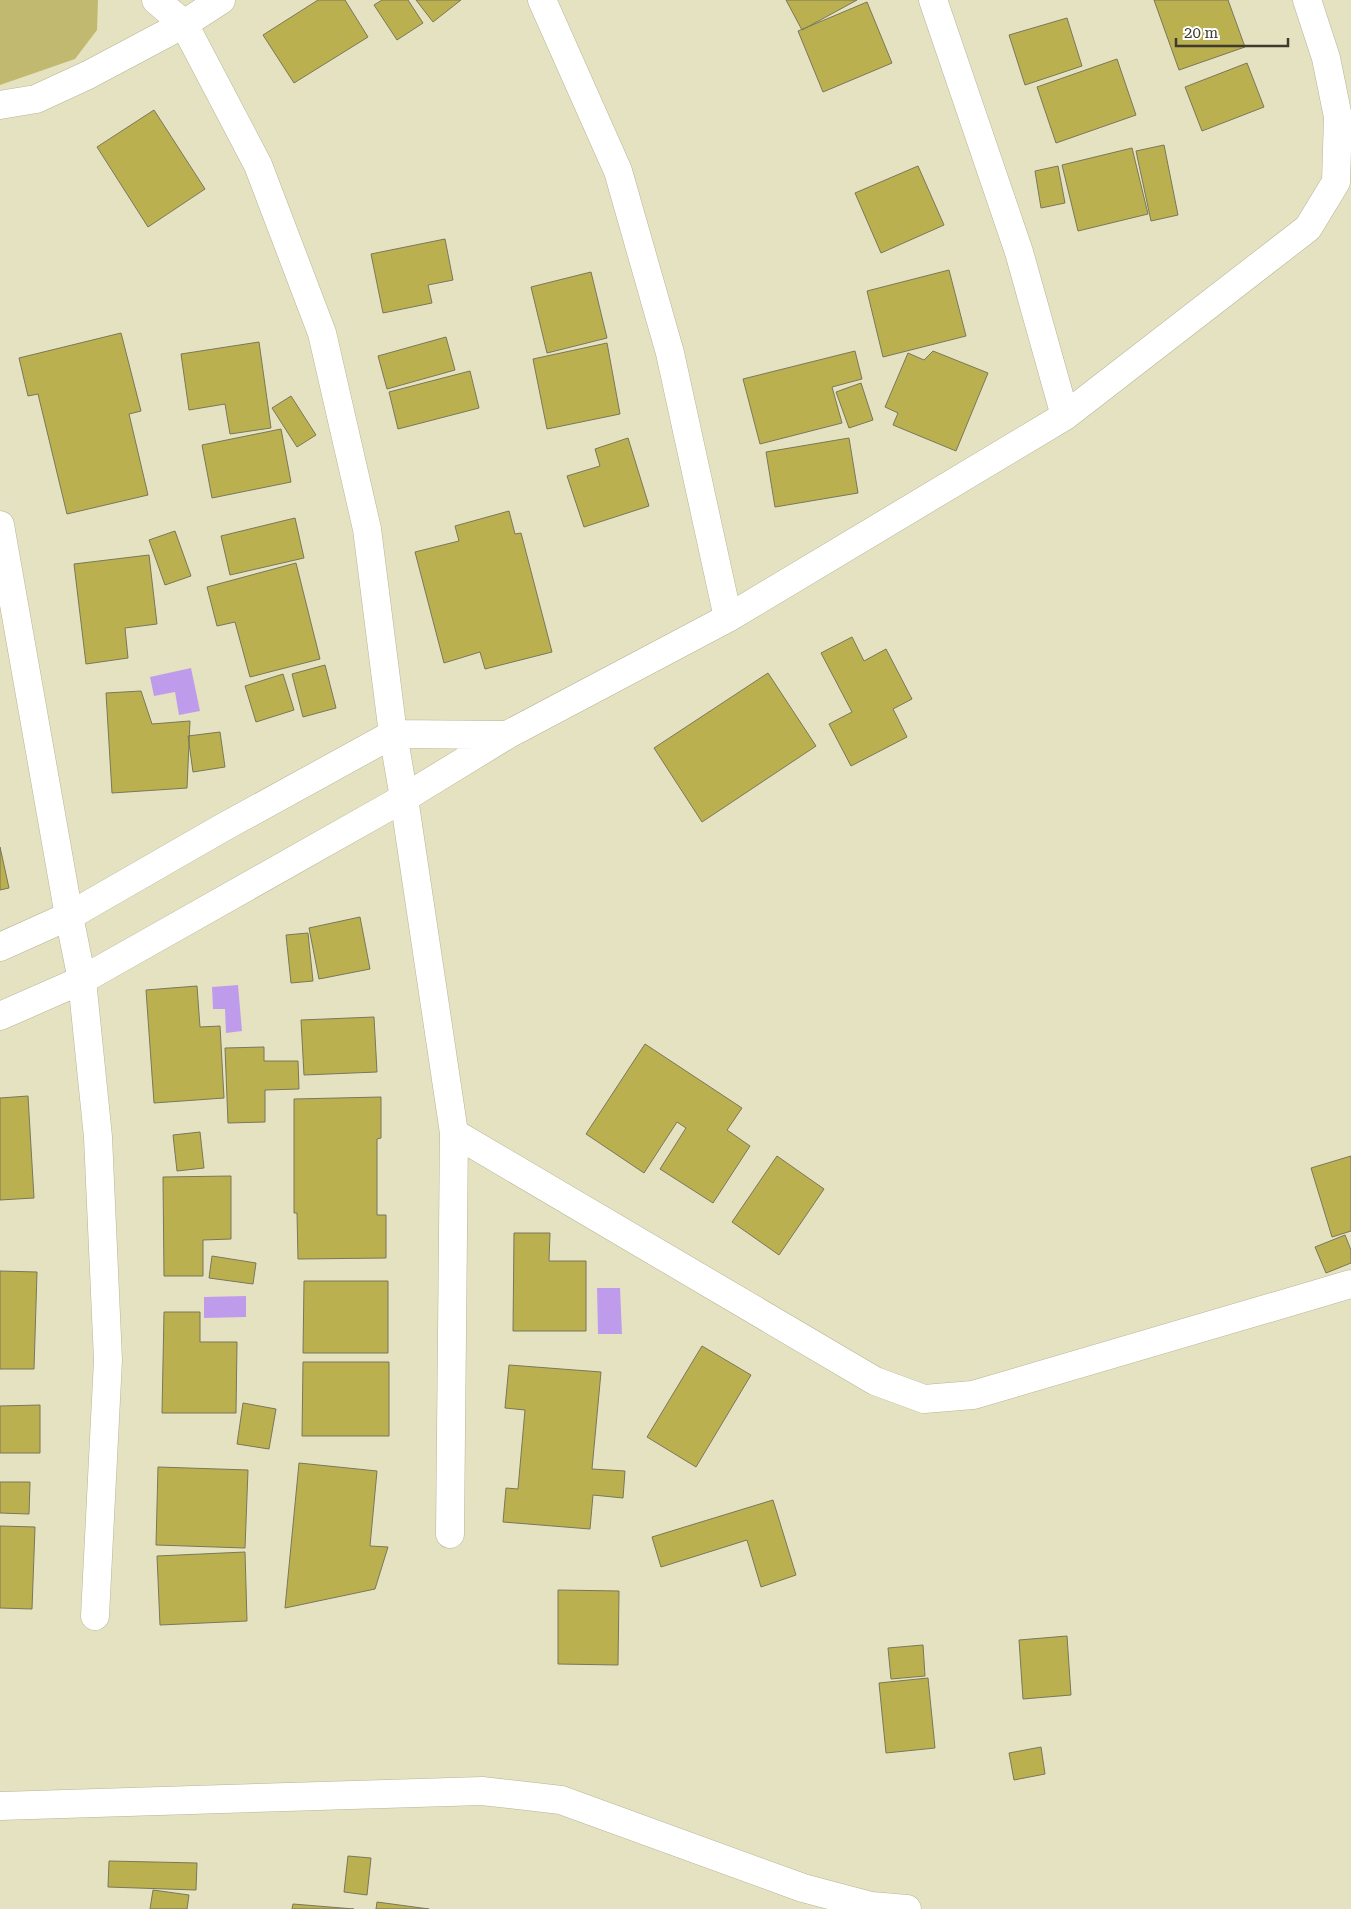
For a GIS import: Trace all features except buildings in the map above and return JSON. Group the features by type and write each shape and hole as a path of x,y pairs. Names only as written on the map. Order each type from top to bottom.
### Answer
{"street":[{"path":"156,0 184,24 258,165 322,333 367,529 393,734 454,1133 450,1534"},
{"path":"0,105 36,99 184,24 221,0"},
{"path":"542,0 618,172 670,353 728,618"},
{"path":"933,0 1019,252 1065,416"},
{"path":"0,1016 82,980 404,798 507,734 728,618 1065,416 1308,228 1336,182 1338,117 1326,58 1307,0"},
{"path":"0,525 82,980 98,1137 108,1360 95,1616"},
{"path":"0,947 69,916 222,828 393,734 507,734"},
{"path":"454,1133 875,1381 924,1399 974,1395 1351,1284"},
{"path":"0,1806 482,1791 561,1800 803,1888 872,1906 907,1909"}],"shaded area":[{"path":"0,0 98,0 97,30 75,59 0,85"},
{"path":"191,668 200,711 179,715 175,692 154,696 150,677"},
{"path":"238,985 242,1031 226,1033 225,1009 213,1009 212,987"},
{"path":"597,1288 620,1288 622,1334 598,1334"},
{"path":"246,1296 246,1317 204,1318 204,1297"}]}
